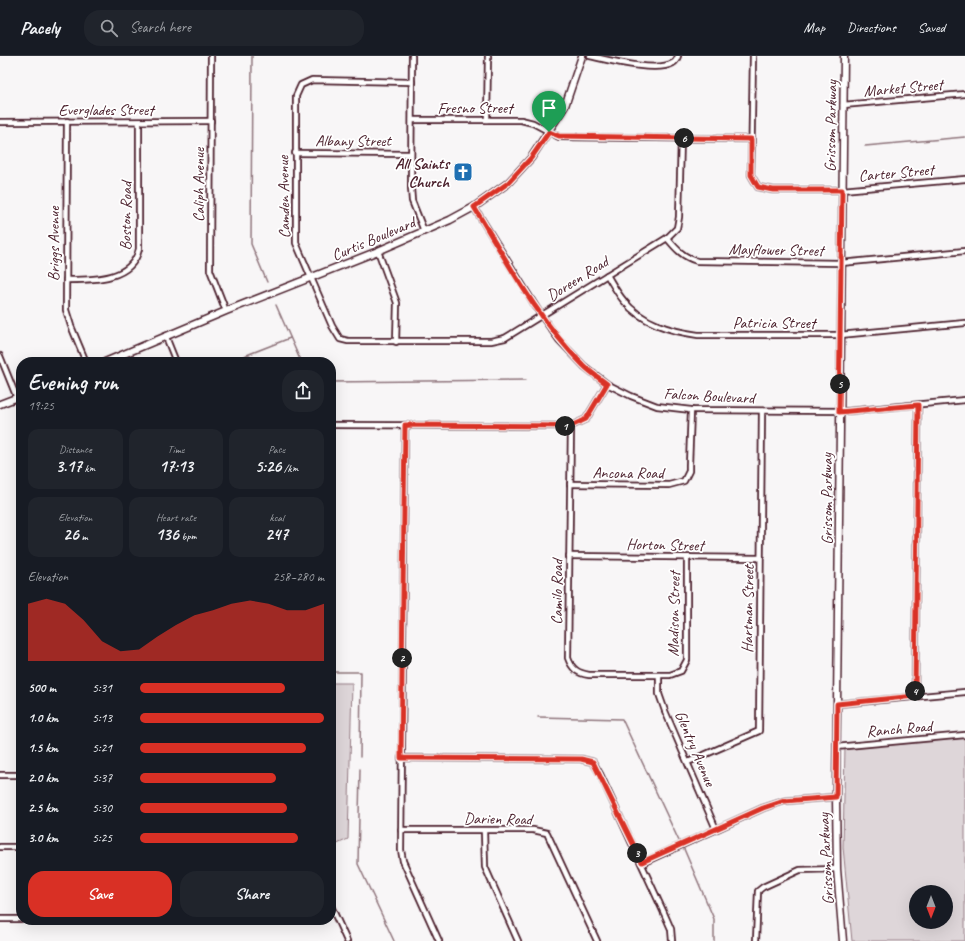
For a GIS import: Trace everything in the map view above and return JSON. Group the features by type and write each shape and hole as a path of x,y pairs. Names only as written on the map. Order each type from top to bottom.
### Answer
{"main road":[{"name":"Curtis Boulevard","path":"117,357 226,311 378,251 474,207 508,183 531,158 565,106 582,56"},
{"name":"Grissom Parkway","path":"843,941 837,869 836,747 844,56"},
{"path":"0,404 16,397"}],"street":[{"name":"Caliph Avenue","path":"211,56 210,270 226,311"},
{"path":"412,56 412,120 410,154 412,201 424,231"},
{"path":"487,120 488,56"},
{"path":"590,56 625,65 665,66 674,63 678,56"},
{"path":"751,139 753,56"},
{"name":"Camden Avenue","path":"396,342 348,341 340,339 332,326 296,242 296,96 301,85 312,80 412,82"},
{"name":"Market Street","path":"843,105 965,94"},
{"name":"Fresno Street","path":"412,120 521,120 533,123 559,136 751,139"},
{"name":"Everglades Street","path":"0,122 211,121"},
{"name":"Briggs Avenue","path":"67,122 66,310 84,357"},
{"name":"Boston Road","path":"66,280 95,280 114,275 132,266 137,258 139,249 139,122"},
{"name":"Doreen Road","path":"396,342 491,341 505,338 667,238 677,228 679,217 681,138"},
{"name":"Carter Street","path":"751,139 751,175 758,187 773,190 842,190 965,179"},
{"name":"Albany Street","path":"295,153 410,154"},
{"name":"Falcon Boulevard","path":"474,207 542,316 559,340 584,366 607,384 656,406 691,410 839,412 965,400"},
{"name":"Mayflower Street","path":"667,238 679,253 687,258 697,261 841,263 965,252"},
{"path":"378,251 397,303 396,342"},
{"name":"Patricia Street","path":"607,275 624,301 641,316 659,326 678,332 698,335 840,335 965,323"},
{"path":"166,337 174,357"},
{"path":"0,356 16,390"},
{"path":"336,425 571,426 586,419 607,384"},
{"path":"915,696 918,405"},
{"name":"Ancona Road","path":"570,484 669,486 684,481 689,471 691,410"},
{"name":"Hartman Street","path":"688,762 759,731 762,410"},
{"path":"405,425 400,850 403,862 439,941"},
{"name":"Camilo Road","path":"571,426 568,658 571,666 580,673 588,675 659,675"},
{"name":"Horton Street","path":"569,556 760,558"},
{"name":"Madison Street","path":"659,675 670,675 681,671 687,660 687,558"},
{"name":"Glentry Avenue","path":"659,675 659,694 716,829"},
{"path":"837,704 965,692"},
{"name":"Ranch Road","path":"836,747 965,735"},
{"path":"401,758 581,759 593,762 642,862 671,929 672,941"},
{"path":"0,775 16,775"},
{"path":"642,862 763,808 784,801 836,797"},
{"name":"Darien Road","path":"401,830 533,830 547,833 597,941"},
{"path":"484,831 485,867 518,941"},
{"path":"0,847 16,847"},
{"path":"756,941 758,891 763,887 800,870 837,869"},
{"path":"336,917 347,941"},
{"path":"0,919 16,919"}],"shaded area":[{"path":"336,683 352,683 348,839 336,845"},
{"path":"965,738 965,941 852,941 843,847 845,747"}],"waterway":[{"path":"252,56 251,244 267,282"},
{"path":"865,146 965,137"},
{"path":"276,305 299,357"},
{"path":"242,357 290,338"},
{"path":"336,382 526,380"},
{"path":"336,672 361,672 360,757"},
{"path":"538,717 622,719 679,841"},
{"path":"360,769 358,864 394,941"},
{"path":"684,849 714,919 714,941"}],"place":[{"name":"All Saints Church","path":"463,172"}],"route":[{"path":"549,132 559,136 751,139 751,175 758,187 773,190 842,190 839,412 918,405 915,696 837,704 836,797 784,801 763,808 642,862 593,762 581,759 401,758 405,425 576,425 586,419 607,384 584,366 559,340 542,316 474,207 508,183 531,158 549,132"}]}
